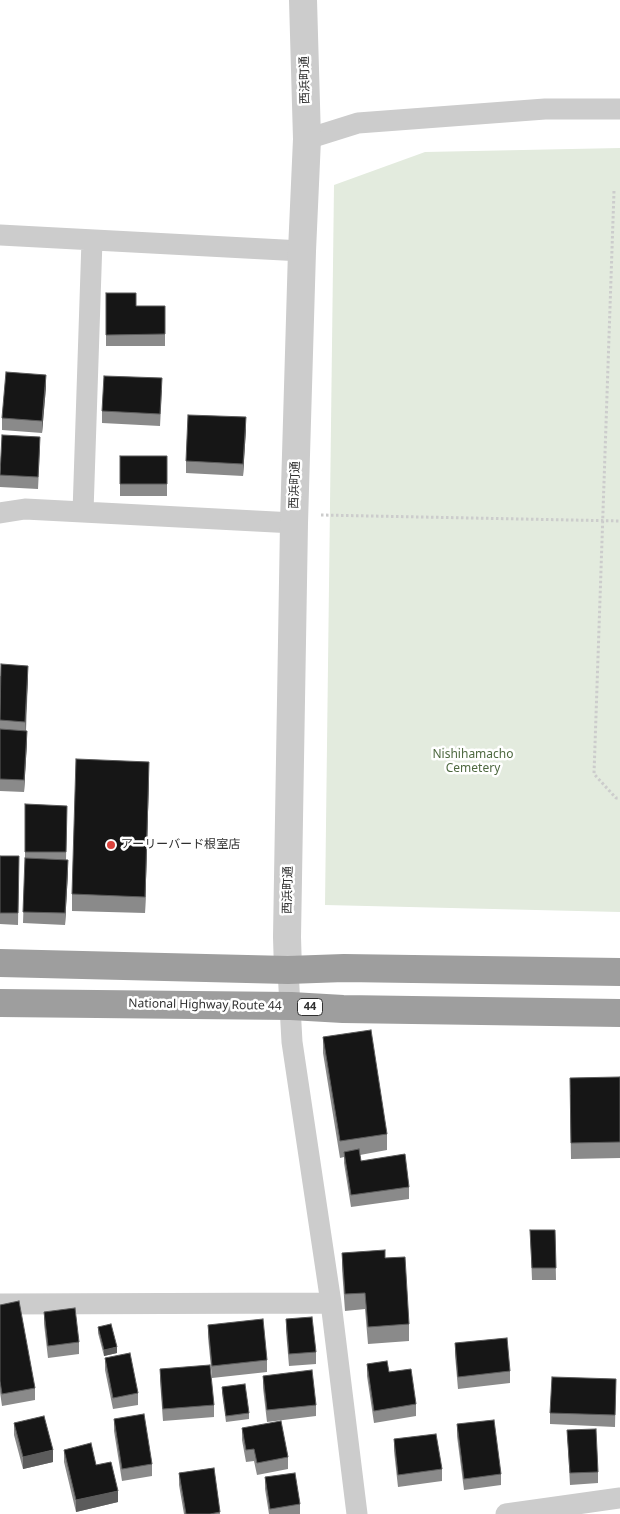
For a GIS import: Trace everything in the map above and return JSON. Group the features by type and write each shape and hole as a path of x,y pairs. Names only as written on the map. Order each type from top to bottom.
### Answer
{"highway":[{"path":"0,963 288,970 344,968 620,972"},
{"name":"National Highway Route 44","path":"0,1003 291,1006 353,1009 620,1013"}],"street":[{"name":"西浜町通","path":"288,970 287,917 294,519 307,139 304,0"},
{"path":"307,139 358,123 545,109 620,110"},
{"path":"0,235 302,251"},
{"path":"83,512 92,240"},
{"path":"0,513 26,509 294,519"},
{"path":"288,970 292,1042 331,1303 357,1514"},
{"path":"0,1304 331,1303"},
{"path":"506,1514 540,1512 620,1498"}],"path":[{"path":"614,190 594,774 616,798 620,798"},
{"path":"294,519 620,521"}],"green space":[{"name":"Nishihamacho Cemetery","path":"620,148 620,912 325,905 334,185 425,152"}],"building":[{"path":"106,293 136,293 136,306 165,306 165,334 106,335"},
{"path":"6,372 46,375 42,421 2,418"},
{"path":"104,376 162,378 160,414 102,411"},
{"path":"188,415 246,417 243,464 186,461"},
{"path":"2,435 40,437 38,477 0,475"},
{"path":"120,456 167,456 167,484 120,484"},
{"path":"1,664 28,666 25,722 0,720"},
{"path":"0,729 27,731 24,780 0,779"},
{"name":"アーリーバード根室店","path":"76,759 149,762 145,897 72,894"},
{"path":"25,804 67,806 66,852 25,852"},
{"path":"0,856 19,856 18,913 0,913"},
{"path":"25,858 68,860 65,913 23,912"},
{"path":"371,1030 387,1134 340,1141 323,1037"},
{"path":"620,1077 620,1142 571,1143 570,1078"},
{"path":"359,1149 361,1161 405,1154 409,1187 351,1195 344,1152"},
{"path":"530,1230 555,1230 556,1268 532,1268"},
{"path":"385,1250 385,1258 405,1257 409,1324 368,1327 365,1293 345,1294 342,1253"},
{"path":"19,1301 35,1388 2,1394 0,1381 0,1305"},
{"path":"75,1308 79,1342 48,1346 44,1312"},
{"path":"312,1317 316,1352 289,1354 286,1319"},
{"path":"263,1319 267,1360 212,1366 208,1325"},
{"path":"111,1324 117,1347 104,1350 98,1327"},
{"path":"507,1338 510,1371 458,1377 455,1343"},
{"path":"130,1353 138,1393 113,1398 105,1358"},
{"path":"387,1361 389,1372 411,1369 416,1404 374,1411 367,1364"},
{"path":"210,1365 214,1405 163,1409 160,1369"},
{"path":"312,1370 316,1405 267,1410 263,1376"},
{"path":"552,1377 616,1379 615,1415 550,1413"},
{"path":"245,1384 249,1413 226,1416 222,1387"},
{"path":"144,1414 152,1464 122,1469 114,1419"},
{"path":"44,1416 53,1450 23,1457 14,1423"},
{"path":"494,1420 501,1474 464,1479 457,1424"},
{"path":"281,1421 288,1457 257,1463 254,1449 246,1450 242,1428"},
{"path":"596,1429 598,1472 570,1473 567,1430"},
{"path":"436,1434 442,1469 398,1475 394,1439"},
{"path":"91,1443 96,1465 111,1462 118,1491 76,1500 64,1450"},
{"path":"214,1468 220,1512 186,1514 179,1473"},
{"path":"295,1473 300,1504 270,1509 265,1477"}],"place":[{"name":"アーリーバード根室店","path":"111,845"}]}
